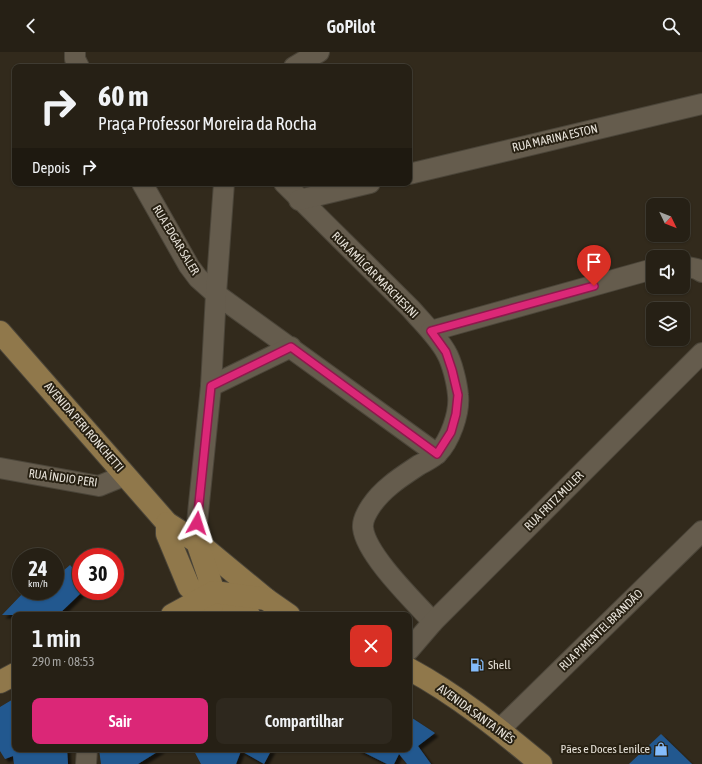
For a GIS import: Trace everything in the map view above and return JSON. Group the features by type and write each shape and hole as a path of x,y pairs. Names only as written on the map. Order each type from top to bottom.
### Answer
{"main road":[{"name":"AVENIDA PERI RONCHETTI","path":"0,332 167,523"},
{"path":"167,523 197,542 266,599 285,612"},
{"path":"167,523 168,534 189,587 208,602 240,612"},
{"path":"197,542 208,602"},
{"path":"180,612 208,602 266,599"},
{"name":"AVENIDA SANTA INÊS","path":"412,671 435,684 500,729 540,764"},
{"path":"0,682 12,676"}],"street":[{"path":"75,52 75,59 78,64"},
{"path":"299,64 319,52"},
{"name":"RUA MARINA ESTON","path":"412,173 702,104"},
{"name":"RUA EDGAR SALER","path":"144,186 189,266 198,278 216,294 437,454"},
{"path":"197,542 197,523 211,386 224,186"},
{"name":"RUA AMÍLCAR MARCHESINI","path":"287,186 299,200 411,309 431,331 446,352 458,395 456,414 451,432 437,454 393,482 376,498 365,515 363,527 366,538 381,564 433,622"},
{"path":"299,200 357,186"},
{"path":"690,268 702,272"},
{"path":"431,331 646,271"},
{"path":"211,386 291,347"},
{"name":"RUA FRITZ MULER","path":"412,646 433,622 702,353"},
{"name":"RUA ÍNDIO PERI","path":"0,468 99,486 126,475"},
{"name":"RUA PIMENTEL BRANDÃO","path":"500,729 702,531"},
{"path":"86,764 87,752"}],"building":[{"path":"70,565 72,567 72,600 74,600 61,612 12,612 12,615 2,615 16,600 64,600 64,570"},
{"path":"12,700 12,752 67,752 68,764 14,764 13,756 5,759 0,751 0,707"},
{"path":"412,718 435,733 418,746 431,764 407,764 399,754 394,764 387,764 363,752 412,752"},
{"name":"Pães e Doces Lenilce","path":"661,734 692,764 629,764"},
{"path":"99,752 157,752 138,764 101,764"},
{"path":"195,752 241,752 236,764 201,764"},
{"path":"243,752 270,752 264,764"}],"place":[{"name":"Shell","path":"477,665"},
{"name":"Pães e Doces Lenilce","path":"661,749"}],"route":[{"path":"197,523 211,386 291,347 437,454 451,432 456,414 458,395 446,352 431,331 594,286"}]}
